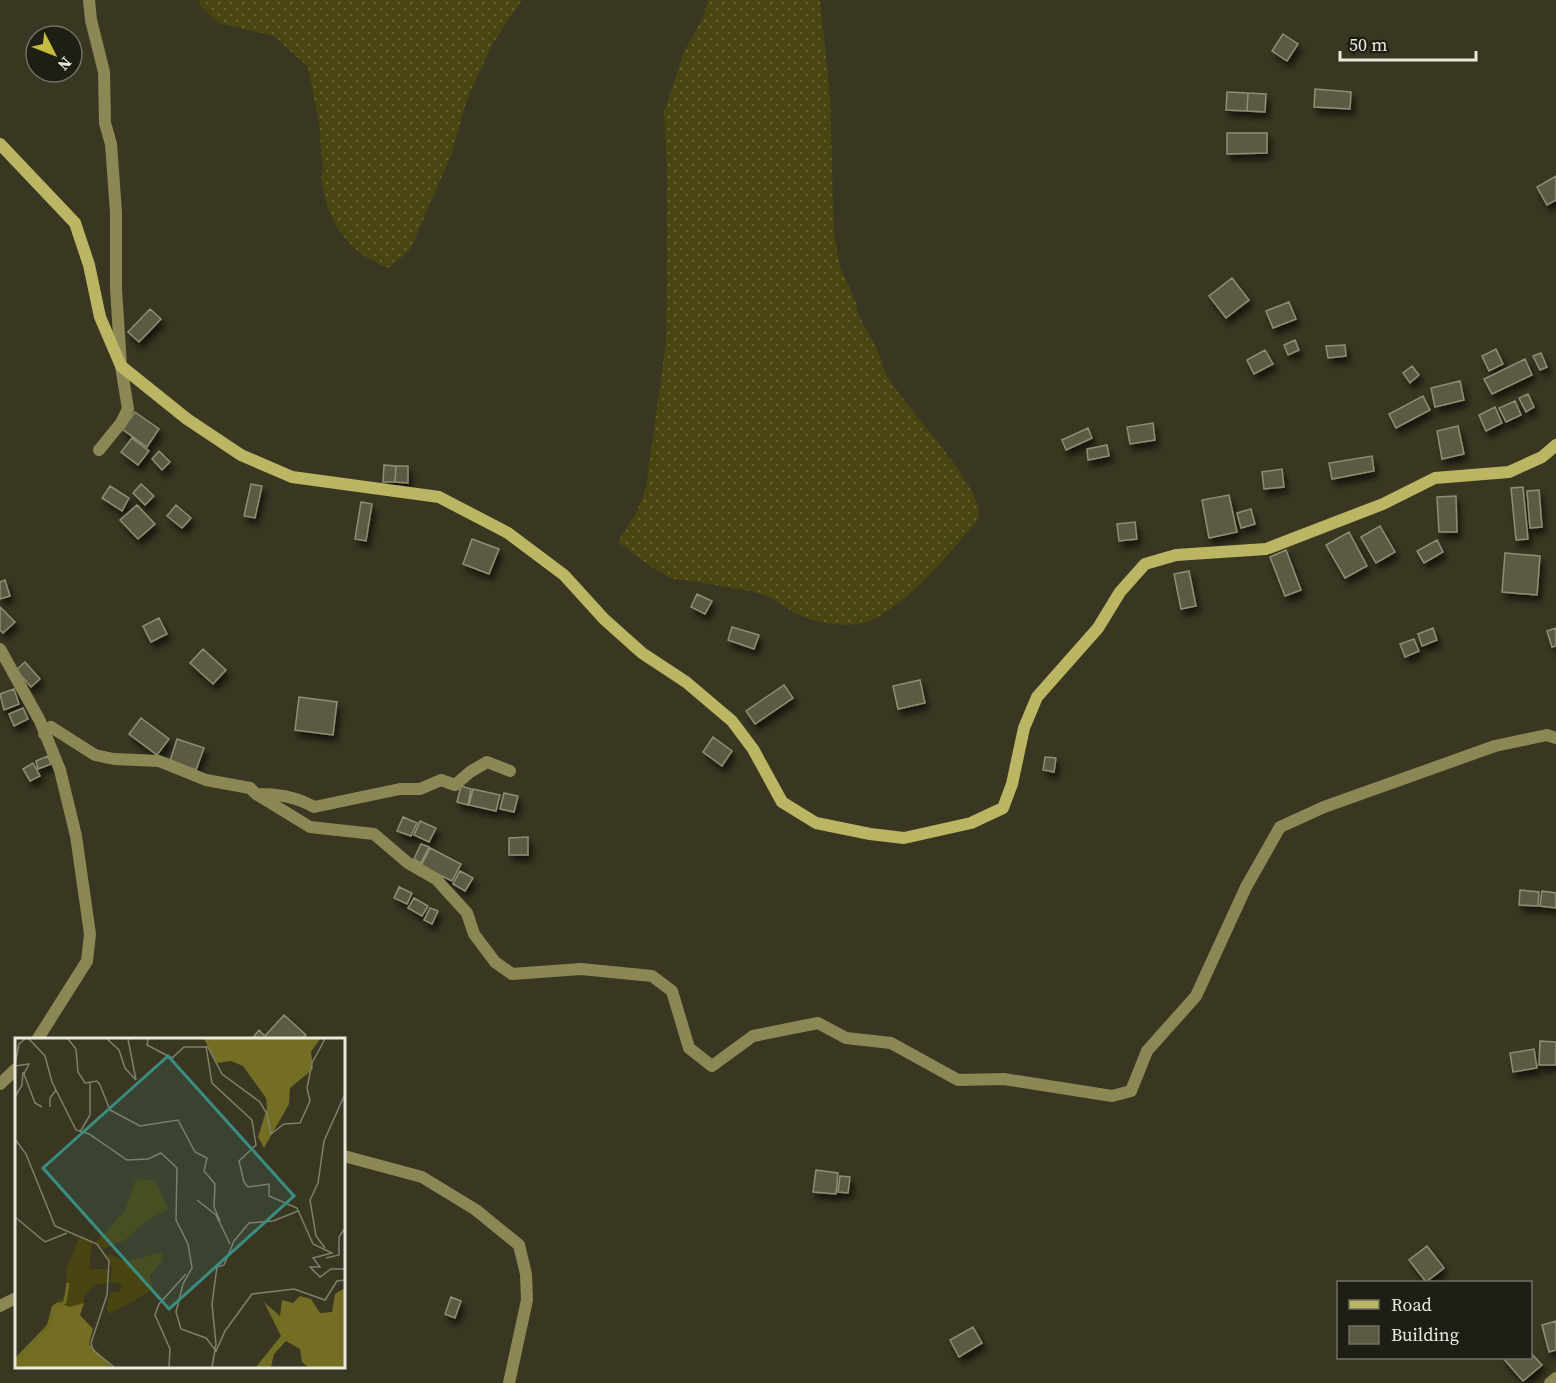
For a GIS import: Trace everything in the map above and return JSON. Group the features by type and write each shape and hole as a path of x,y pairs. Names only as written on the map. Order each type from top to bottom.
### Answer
{"main road":[{"path":"0,144 75,224 89,265 100,317 121,366 187,418 242,455 292,477 439,497 508,533 564,575 604,619 642,653 686,682 732,721 753,749 782,802 816,823 870,834 904,838 971,823 1003,808 1012,784 1024,728 1037,697 1098,628 1120,592 1146,564 1176,555 1266,549 1383,504 1435,478 1509,472 1542,457 1556,445"}],"street":[{"path":"89,0 91,20 104,72 105,123 111,144 121,366 128,409 121,423 99,450"},
{"path":"0,649 13,669 60,770 76,836 90,933 87,961 38,1038"},
{"path":"44,734 51,727 95,755 114,759 159,761 206,780 250,788 310,827 374,834 408,863 436,879 467,913 474,934 495,962 512,974 581,969 624,971 652,976 672,990 689,1048 712,1066 753,1036 818,1023 846,1038 891,1042 958,1080 1004,1079 1112,1096 1131,1091 1147,1051 1196,996 1246,887 1280,827 1324,807 1495,746 1547,735 1556,738"},
{"path":"256,794 284,796 301,800 314,807 400,789 420,789 441,780 455,785 470,772 487,762 510,771"},
{"path":"0,1084 15,1071"},
{"path":"345,1155 422,1177 476,1210 519,1245 526,1274 527,1300 509,1383"},
{"path":"0,1306 15,1298"},
{"path":"1550,1383 1556,1378"}],"shaded area":[{"path":"200,0 522,0 493,43 467,99 451,155 410,250 389,268 365,256 346,239 338,229 327,206 322,184 319,122 308,67 274,36 218,23 200,5"},
{"path":"708,0 820,0 830,96 834,234 840,266 857,305 857,312 892,384 957,468 978,506 978,520 929,575 902,600 864,623 847,625 820,622 799,615 774,599 754,592 678,580 651,567 618,542 638,509 646,488 666,341 667,173 664,112 684,52 703,17"}],"building":[{"path":"1283,34 1298,44 1287,61 1272,51"},
{"path":"1315,89 1351,92 1350,109 1314,107"},
{"path":"1227,92 1248,93 1247,111 1226,110"},
{"path":"1248,93 1266,94 1265,112 1247,111"},
{"path":"1227,133 1267,133 1267,153 1227,154"},
{"path":"1556,176 1556,200 1547,205 1537,187"},
{"path":"1232,278 1249,300 1226,318 1209,296"},
{"path":"1289,302 1296,319 1273,328 1266,311"},
{"path":"150,309 161,319 139,342 128,332"},
{"path":"1295,340 1299,350 1288,355 1284,345"},
{"path":"1345,345 1346,356 1328,358 1326,346"},
{"path":"1496,349 1503,364 1489,371 1482,356"},
{"path":"1265,350 1273,364 1254,374 1247,360"},
{"path":"1541,353 1547,367 1540,370 1533,356"},
{"path":"1525,359 1532,375 1492,394 1484,379"},
{"path":"1412,366 1419,375 1410,383 1403,373"},
{"path":"1460,381 1464,400 1435,407 1431,388"},
{"path":"1528,394 1534,407 1526,412 1519,398"},
{"path":"1423,396 1430,410 1396,428 1389,414"},
{"path":"1515,401 1521,415 1506,422 1499,408"},
{"path":"1495,407 1502,423 1486,431 1479,415"},
{"path":"135,412 159,429 147,447 122,429"},
{"path":"1153,423 1155,440 1130,444 1127,427"},
{"path":"1458,426 1464,454 1442,459 1437,431"},
{"path":"1088,428 1092,438 1066,450 1062,440"},
{"path":"132,438 149,451 138,465 121,452"},
{"path":"1107,445 1109,456 1088,460 1087,449"},
{"path":"159,451 170,462 162,470 152,459"},
{"path":"1372,456 1374,471 1332,479 1329,463"},
{"path":"384,465 396,466 395,482 383,482"},
{"path":"396,466 408,466 408,483 395,482"},
{"path":"1282,469 1284,487 1264,489 1262,472"},
{"path":"141,484 154,496 145,505 133,493"},
{"path":"251,484 262,486 255,518 244,516"},
{"path":"110,486 129,498 122,511 102,498"},
{"path":"1523,487 1528,539 1516,540 1511,488"},
{"path":"1539,490 1542,527 1530,528 1527,491"},
{"path":"1229,495 1237,532 1209,538 1202,500"},
{"path":"1456,496 1457,532 1439,532 1437,497"},
{"path":"361,502 372,504 366,541 355,539"},
{"path":"137,505 155,524 138,539 120,520"},
{"path":"176,505 191,518 182,528 167,516"},
{"path":"1251,509 1255,524 1241,528 1237,513"},
{"path":"1135,522 1137,539 1119,541 1117,524"},
{"path":"1380,526 1395,552 1376,563 1361,537"},
{"path":"1349,532 1367,566 1345,578 1326,545"},
{"path":"472,539 499,549 489,574 463,564"},
{"path":"1437,540 1443,552 1424,563 1417,551"},
{"path":"1286,550 1301,590 1285,596 1270,557"},
{"path":"1505,553 1540,556 1537,595 1502,592"},
{"path":"1189,571 1196,606 1181,609 1174,574"},
{"path":"5,580 10,596 0,599 0,582"},
{"path":"697,594 712,601 705,614 691,607"},
{"path":"0,607 15,622 3,633 0,630"},
{"path":"159,618 167,634 151,642 143,626"},
{"path":"732,627 759,635 754,649 728,640"},
{"path":"1433,628 1437,640 1422,646 1418,634"},
{"path":"1556,628 1556,646 1552,647 1547,631"},
{"path":"1414,639 1419,651 1405,657 1400,644"},
{"path":"203,649 226,670 213,684 190,663"},
{"path":"25,662 40,679 31,687 16,670"},
{"path":"920,680 925,703 898,709 893,686"},
{"path":"784,685 793,698 755,724 746,711"},
{"path":"14,689 19,704 4,710 0,694"},
{"path":"299,697 337,702 333,735 295,730"},
{"path":"23,708 28,719 14,726 9,714"},
{"path":"141,718 169,739 157,755 129,734"},
{"path":"713,737 732,751 722,766 703,752"},
{"path":"177,739 204,748 196,770 170,761"},
{"path":"48,756 51,764 38,769 36,761"},
{"path":"1045,757 1056,758 1054,772 1043,770"},
{"path":"33,763 40,776 30,781 23,769"},
{"path":"461,786 471,789 468,805 457,802"},
{"path":"473,789 500,795 496,811 469,805"},
{"path":"504,793 518,796 514,812 500,809"},
{"path":"403,817 417,823 411,836 397,831"},
{"path":"420,821 436,828 429,842 414,835"},
{"path":"528,837 528,855 509,855 509,838"},
{"path":"421,844 429,847 421,863 414,859"},
{"path":"430,848 461,864 452,881 421,866"},
{"path":"460,871 473,878 465,891 453,884"},
{"path":"399,887 412,893 407,904 394,898"},
{"path":"1520,890 1539,892 1538,906 1519,905"},
{"path":"1542,891 1556,893 1556,908 1540,906"},
{"path":"414,898 428,906 422,916 408,908"},
{"path":"430,908 438,911 432,924 424,920"},
{"path":"284,1015 306,1035 303,1038 253,1038 259,1030 265,1036"},
{"path":"1540,1041 1556,1042 1556,1065 1539,1065"},
{"path":"1534,1049 1537,1068 1513,1072 1510,1053"},
{"path":"816,1170 838,1173 836,1194 813,1192"},
{"path":"840,1176 850,1177 848,1193 838,1192"},
{"path":"1427,1246 1444,1268 1425,1281 1409,1260"},
{"path":"451,1297 461,1301 455,1318 445,1314"},
{"path":"1556,1321 1556,1350 1549,1352 1542,1325"},
{"path":"973,1327 982,1343 959,1357 950,1340"},
{"path":"1532,1354 1542,1365 1523,1381 1504,1359 1532,1359"}]}
